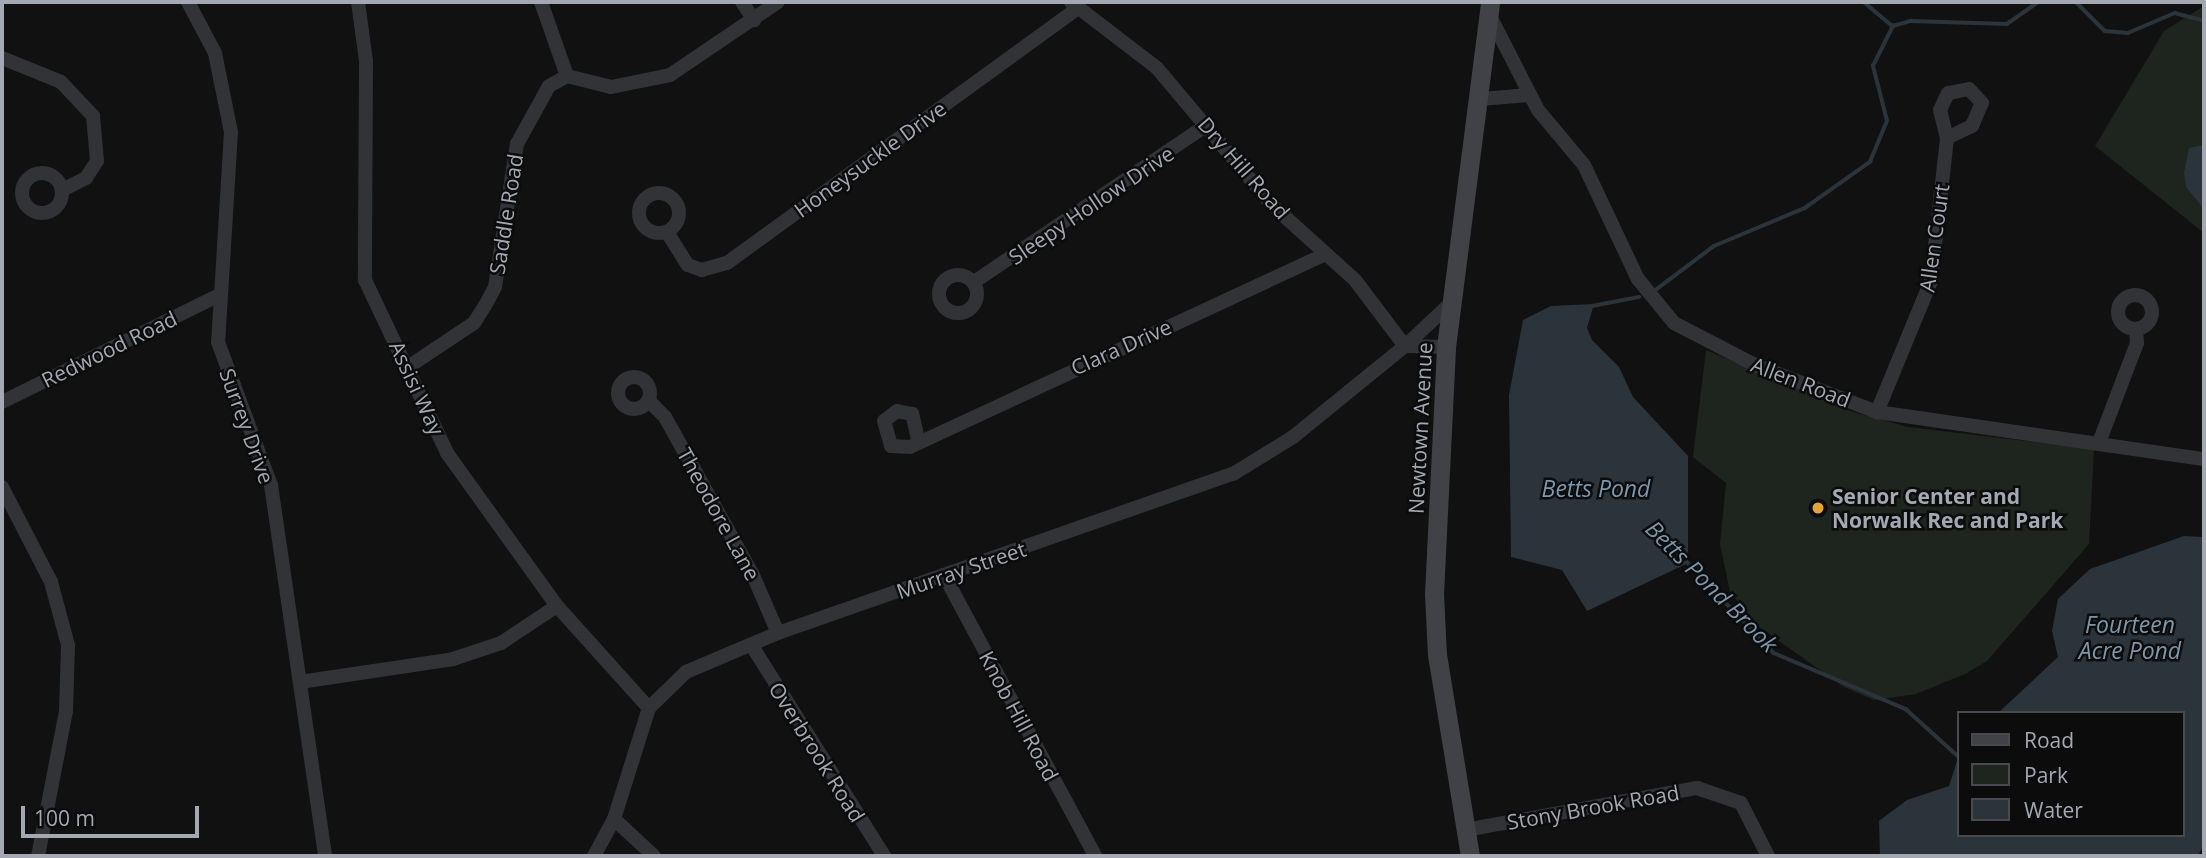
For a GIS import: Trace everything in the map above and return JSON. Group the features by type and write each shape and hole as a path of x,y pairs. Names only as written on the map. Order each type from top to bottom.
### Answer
{"main road":[{"name":"Newtown Avenue","path":"1470,856 1437,654 1434,594 1446,347 1491,11"}],"street":[{"name":"Surrey Drive","path":"188,2 215,52 231,132 217,296 218,342 271,485 325,856"},
{"name":"Assisi Way","path":"358,2 366,61 365,280 447,453 556,606 649,708"},
{"path":"541,2 567,76 638,86 670,75 778,2"},
{"path":"742,2 754,20"},
{"name":"Dry Hill Road","path":"1075,5 1157,68 1324,255 1355,279 1405,346"},
{"name":"Honeysuckle Drive","path":"667,232 688,265 702,270 727,263 1075,5"},
{"name":"Allen Road","path":"1491,11 1529,95 1584,165 1638,279 1674,323 1753,365 1877,411 2013,435 2100,440 2204,459"},
{"path":"2,58 61,82 93,116 97,161 86,178 64,190"},
{"name":"Saddle Road","path":"408,367 474,323 486,304 495,287 517,144 549,86 567,76"},
{"path":"1481,99 1529,95"},
{"name":"Sleepy Hollow Drive","path":"974,282 1207,125"},
{"name":"Allen Court","path":"1877,411 1931,281 1947,138"},
{"name":"Clara Drive","path":"918,439 1324,255"},
{"name":"Redwood Road","path":"2,402 217,296"},
{"name":"Murray Street","path":"594,856 614,819 649,708 686,672 778,634 1233,474 1293,437 1405,346 1452,302"},
{"path":"2100,440 2137,343 2136,330"},
{"path":"1405,346 1446,347"},
{"name":"Theodore Lane","path":"649,401 665,417 746,561 778,634"},
{"path":"2,487 51,582 68,645 66,711 38,856"},
{"name":"Knob Hill Road","path":"944,575 1095,856"},
{"path":"300,682 453,659 500,643 556,606"},
{"name":"Overbrook Road","path":"752,646 884,856"},
{"name":"Stony Brook Road","path":"1465,830 1697,788 1741,803 1768,856"},
{"path":"614,819 654,856"}],"green space":[{"path":"2204,6 2204,233 2095,146 2164,31"},
{"path":"1706,350 1850,411 1908,427 2094,449 2089,544 1987,661 1965,674 1916,694 1874,700 1844,687 1758,626 1730,592 1720,544 1726,483 1693,457"}],"water":[{"path":"2204,145 2204,209 2186,187 2184,173 2189,148"},
{"name":"Betts Pond","path":"1594,304 1587,328 1592,340 1619,367 1633,397 1688,456 1688,563 1587,611 1562,570 1511,557 1509,395 1523,320 1551,306"},
{"name":"Fourteen Acre Pond","path":"2184,536 2204,537 2204,844 2198,856 1880,856 1879,821 1907,800 1949,786 1958,758 1958,837 2185,837 2185,711 2000,711 2058,657 2052,631 2058,599 2090,569"}],"waterway":[{"name":"Betts Pond Brook","path":"1864,2 1893,26"},
{"path":"1893,26 1911,21 2007,24 2038,2"},
{"path":"2076,2 2105,31 2128,33 2175,13 2204,21"},
{"name":"Betts Pond Brook","path":"1657,289 1714,246 1805,208 1870,162 1887,121 1873,66 1893,26"},
{"name":"Betts Pond Brook","path":"1592,306 1639,297"},
{"name":"Betts Pond Brook","path":"1686,561 1774,653 1906,709 1958,756"}],"place":[{"name":"Senior Center and Norwalk Rec and Park","path":"1818,508"}]}
